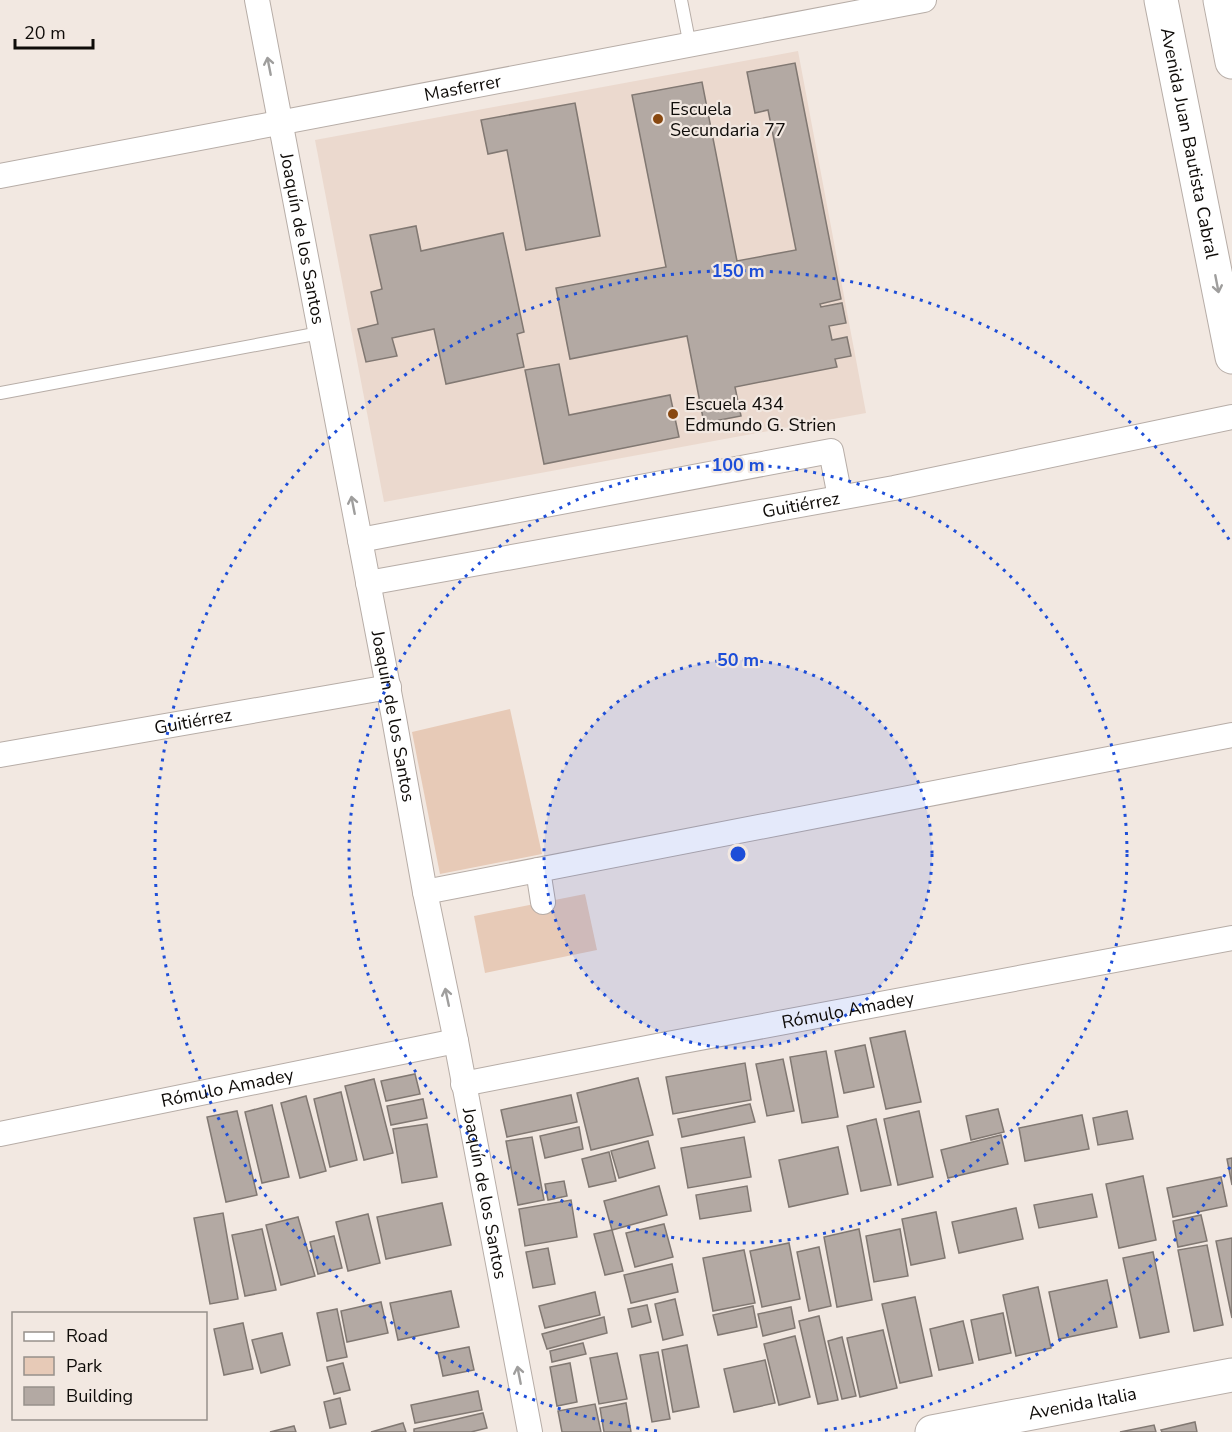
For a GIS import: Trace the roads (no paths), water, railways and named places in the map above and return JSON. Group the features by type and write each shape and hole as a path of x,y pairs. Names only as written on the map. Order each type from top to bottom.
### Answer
{"main road":[{"name":"Avenida Juan Bautista Cabral","path":"1161,0 1232,357"},
{"path":"1220,0 1232,62"},
{"name":"Avenida Italia","path":"932,1432 1011,1424 1232,1374"}],"street":[{"name":"Joaquín de los Santos","path":"257,0 425,892 456,1041 530,1432"},
{"name":"Masferrer","path":"0,176 924,0"},
{"name":"Guitiérrez","path":"368,583 894,488 1232,417"},
{"path":"360,540 831,451 840,497"},
{"name":"Guitiérrez","path":"0,755 388,687"},
{"path":"425,892 1232,735"},
{"path":"538,870 543,902"},
{"name":"Rómulo Amadey","path":"464,1084 1232,938"},
{"name":"Rómulo Amadey","path":"0,1134 456,1041"}],"lane":[{"path":"681,0 690,46"},
{"path":"0,393 320,333"}],"place":[{"name":"Escuela Secundaria 77","path":"658,119"},
{"name":"Escuela 434 Edmundo G. Strien","path":"673,414"}]}
